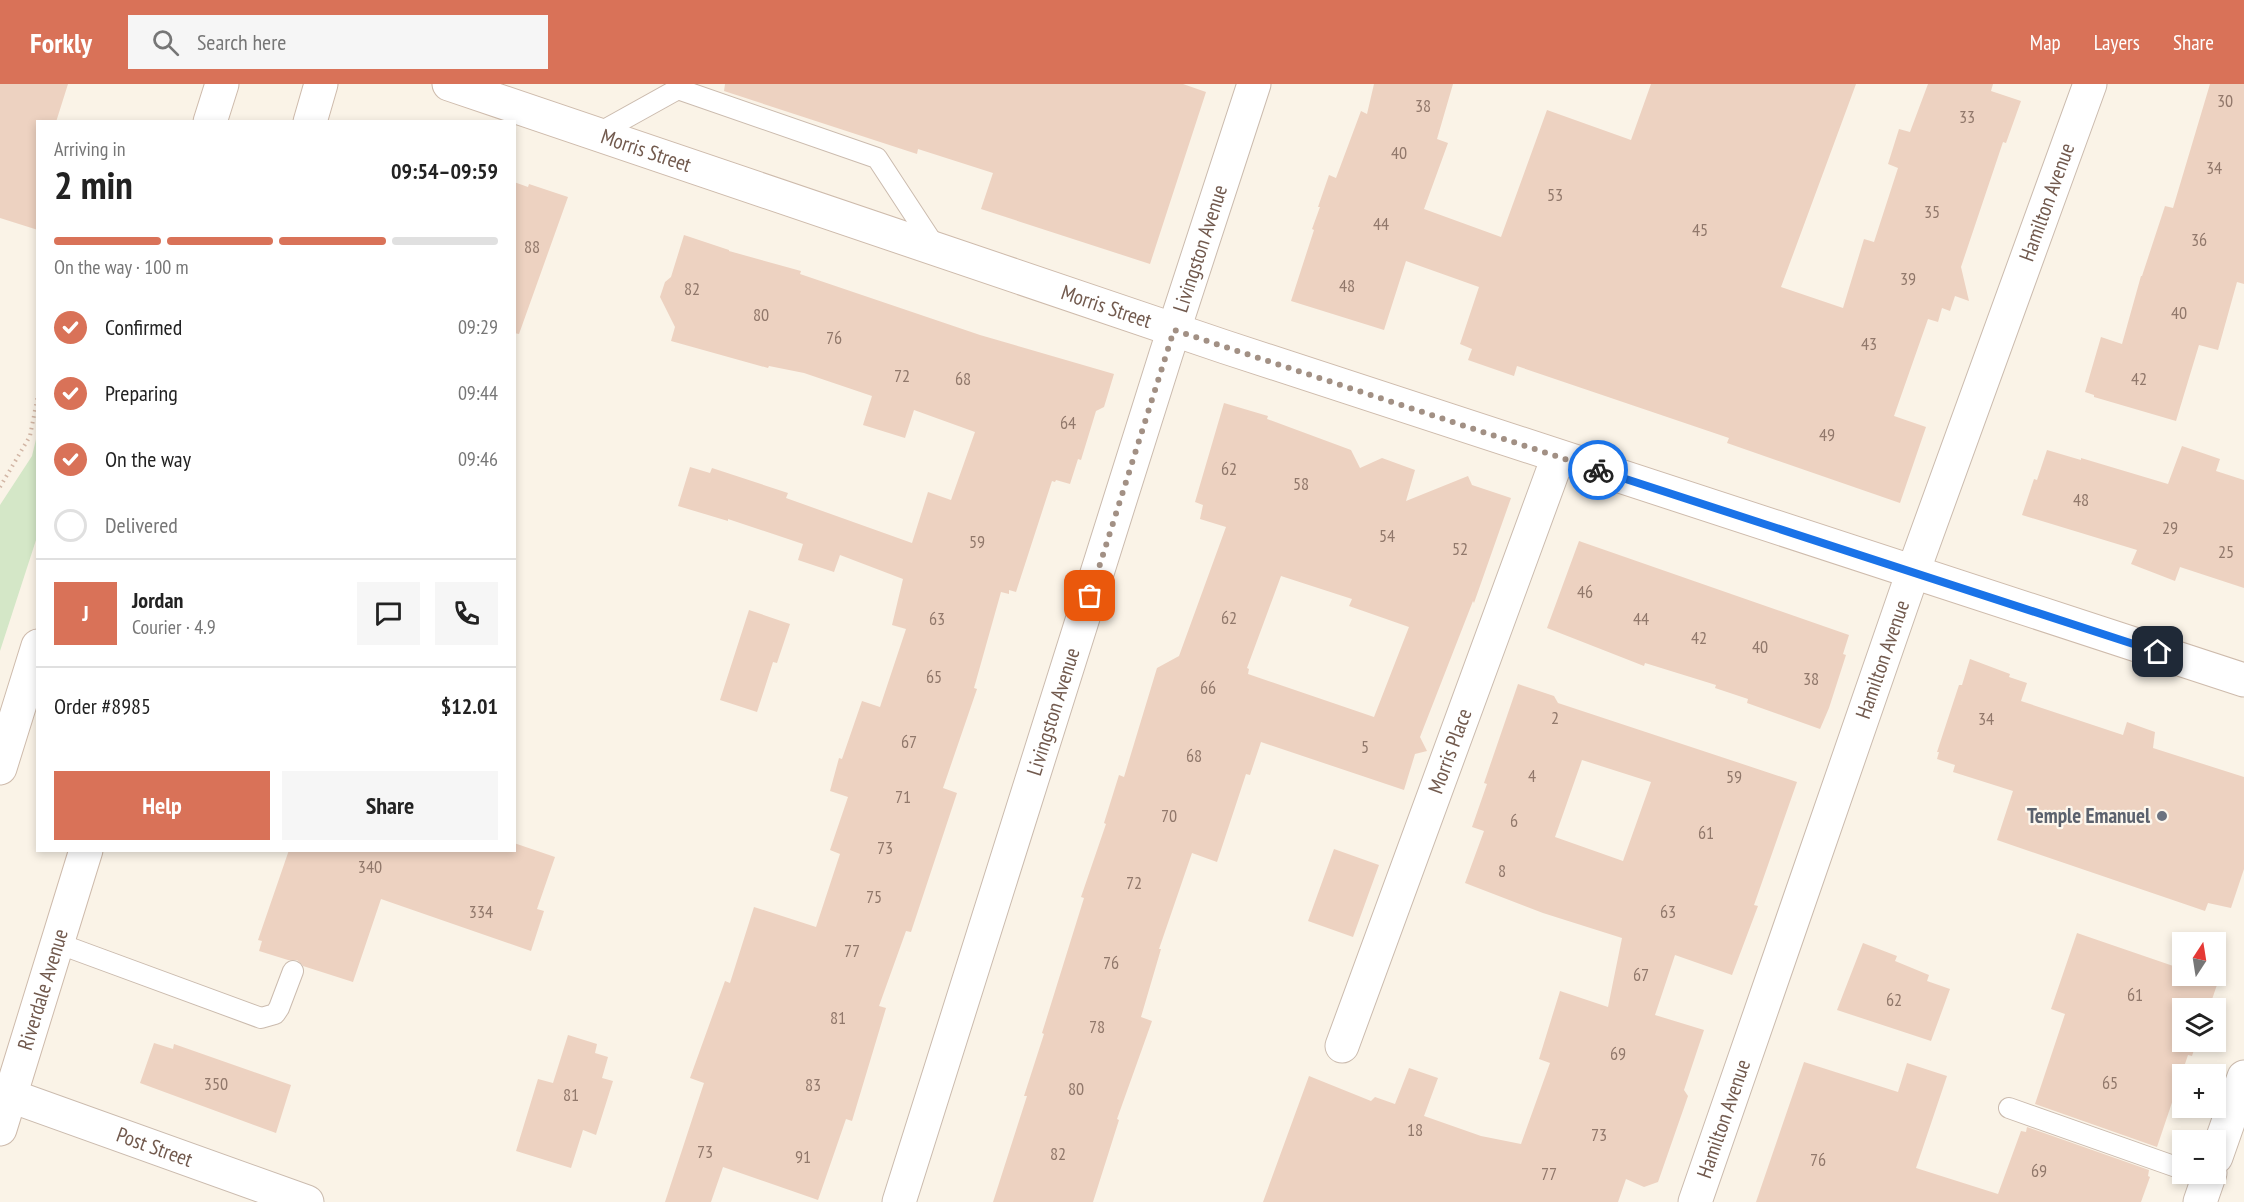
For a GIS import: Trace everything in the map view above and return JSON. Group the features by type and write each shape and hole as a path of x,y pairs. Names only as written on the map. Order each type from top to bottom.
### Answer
{"street":[{"path":"211,120 222,84"},
{"path":"311,120 321,84"},
{"name":"Morris Street","path":"449,84 1174,330 2244,680"},
{"name":"Livingston Avenue","path":"899,1202 1254,84"},
{"name":"Hamilton Avenue","path":"1695,1202 1912,572 2090,84"},
{"name":"Morris Place","path":"1342,1046 1558,457"},
{"path":"0,768 36,652"},
{"name":"Riverdale Avenue","path":"0,1129 5,1094 85,852"},
{"path":"2221,1130 2244,1077"},
{"name":"Post Street","path":"5,1094 307,1202"}],"lane":[{"path":"597,134 678,90 700,97 877,158 936,249"},
{"path":"57,943 261,1018 274,1014 279,1008 293,971"},
{"path":"2009,1108 2172,1165"}],"path":[{"path":"0,487 30,436 36,405"}],"green space":[{"path":"36,439 36,540 0,651 0,505 32,456"}],"building":[{"path":"0,84 68,84 57,120 36,120 36,229 0,218"},
{"path":"725,84 1183,84 1206,92 1150,264 981,209 993,173 918,149 917,154 724,91"},
{"path":"1374,84 1453,84 1437,139 1448,143 1424,209 1501,237 1547,110 1631,140 1651,84 1856,84 1781,287 1843,308 1864,239 1874,242 1898,168 1888,164 1899,129 1910,132 1928,84 1993,84 1991,91 2021,101 2006,143 2003,142 1961,267 1969,301 1955,296 1950,311 1942,308 1938,322 1928,319 1894,416 1926,427 1900,503 1727,443 1729,438 1517,366 1514,376 1468,360 1472,349 1460,344 1479,287 1406,261 1384,330 1291,301 1329,175 1336,178 1361,111 1367,114"},
{"path":"2210,84 2244,84 2244,284 2237,282 2218,350 2199,345 2176,421 2094,397 2085,392 2101,337 2122,344 2141,276 2165,206 2173,208"},
{"path":"516,183 528,187 529,184 568,197 519,334 516,333"},
{"path":"684,235 729,251 801,271 800,274 980,335 1114,374 1104,407 1096,411 1081,460 1078,459 1070,484 1052,481 1016,592 1009,590 1009,594 1001,592 974,688 977,689 943,788 957,793 911,932 906,931 879,1006 886,1008 852,1121 846,1119 818,1200 723,1167 711,1202 665,1202 704,1083 690,1078 725,981 730,983 754,907 816,927 840,854 830,850 848,797 830,791 839,758 842,759 862,701 880,707 906,629 892,625 903,579 840,555 834,572 798,560 803,544 728,519 728,521 678,506 690,467 710,473 712,468 788,493 786,498 912,543 928,492 951,500 975,432 914,410 905,438 863,425 872,396 804,373 769,366 768,368 671,341 675,327 660,297 665,282 671,277"},
{"path":"1224,403 1268,416 1267,419 1351,450 1360,468 1382,458 1415,470 1406,501 1468,476 1472,485 1511,498 1474,603 1473,601 1420,737 1427,751 1415,754 1404,790 1261,742 1250,775 1246,774 1217,862 1192,853 1159,949 1161,949 1141,1017 1152,1021 1117,1119 1119,1120 1093,1202 993,1202 1027,1096 1024,1096 1084,898 1081,897 1106,824 1104,823 1119,775 1124,777 1157,668 1179,656 1226,527 1200,519 1203,505 1195,502","holes":["1281,576 1352,599 1349,606 1409,627 1374,717 1248,674 1249,669 1247,668"]},
{"path":"2182,446 2220,459 2216,471 2244,480 2244,588 2180,567 2175,581 2131,564 2137,550 2022,515 2047,450 2168,484"},
{"path":"1579,541 1849,635 1843,654 1846,655 1820,729 1747,703 1748,699 1715,688 1716,685 1645,663 1644,666 1547,628"},
{"path":"749,610 790,624 777,663 773,662 757,712 720,700"},
{"path":"1970,659 2027,683 2021,701 2123,735 2127,722 2155,732 2153,748 2244,777 2244,869 2231,908 2208,903 2205,911 1997,840 2013,791 1953,772 1955,765 1937,759 1939,752 1937,752 1959,685 1962,685"},
{"path":"1518,684 1554,696 1558,703 1797,782 1754,905 1758,906 1732,975 1675,955 1655,1015 1704,1030 1684,1090 1688,1096 1658,1182 1644,1187 1626,1179 1618,1202 1263,1202 1309,1076 1371,1101 1375,1097 1395,1104 1409,1068 1438,1078 1424,1116 1481,1136 1521,1144 1550,1063 1539,1059 1560,991 1608,1007 1622,938 1543,913 1465,883 1484,831 1472,827 1487,784 1484,783","holes":["1582,760 1651,782 1623,861 1555,837"]},
{"path":"516,844 555,857 537,909 544,911 531,951 381,899 353,982 303,966 297,960 288,960 259,951 262,941 258,940 288,852 516,852"},
{"path":"1334,849 1379,865 1353,937 1308,921"},
{"path":"2077,933 2172,966 2172,986 2217,986 2212,998 2172,998 2172,1052 2193,1052 2192,1056 2188,1055 2185,1064 2172,1064 2172,1102 2157,1147 2035,1104 2065,1014 2051,1009"},
{"path":"1863,943 1897,956 1895,961 1929,975 1927,981 1950,989 1931,1041 1837,1010"},
{"path":"568,1035 597,1044 595,1053 608,1057 602,1078 613,1081 596,1135 583,1130 571,1168 516,1151 538,1079 553,1083"},
{"path":"154,1043 173,1049 174,1044 291,1085 276,1133 140,1083"},
{"path":"1804,1062 1898,1092 1907,1063 1947,1076 1916,1168 1998,1194 2021,1131 2026,1132 2027,1127 2149,1170 2148,1176 2150,1177 2141,1202 1756,1202"}],"way so far":[{"path":"1090,596 1174,330 1598,470"}],"place":[{"name":"Temple Emanuel","path":"2162,816"}],"route":[{"path":"1598,470 2158,652"}]}
